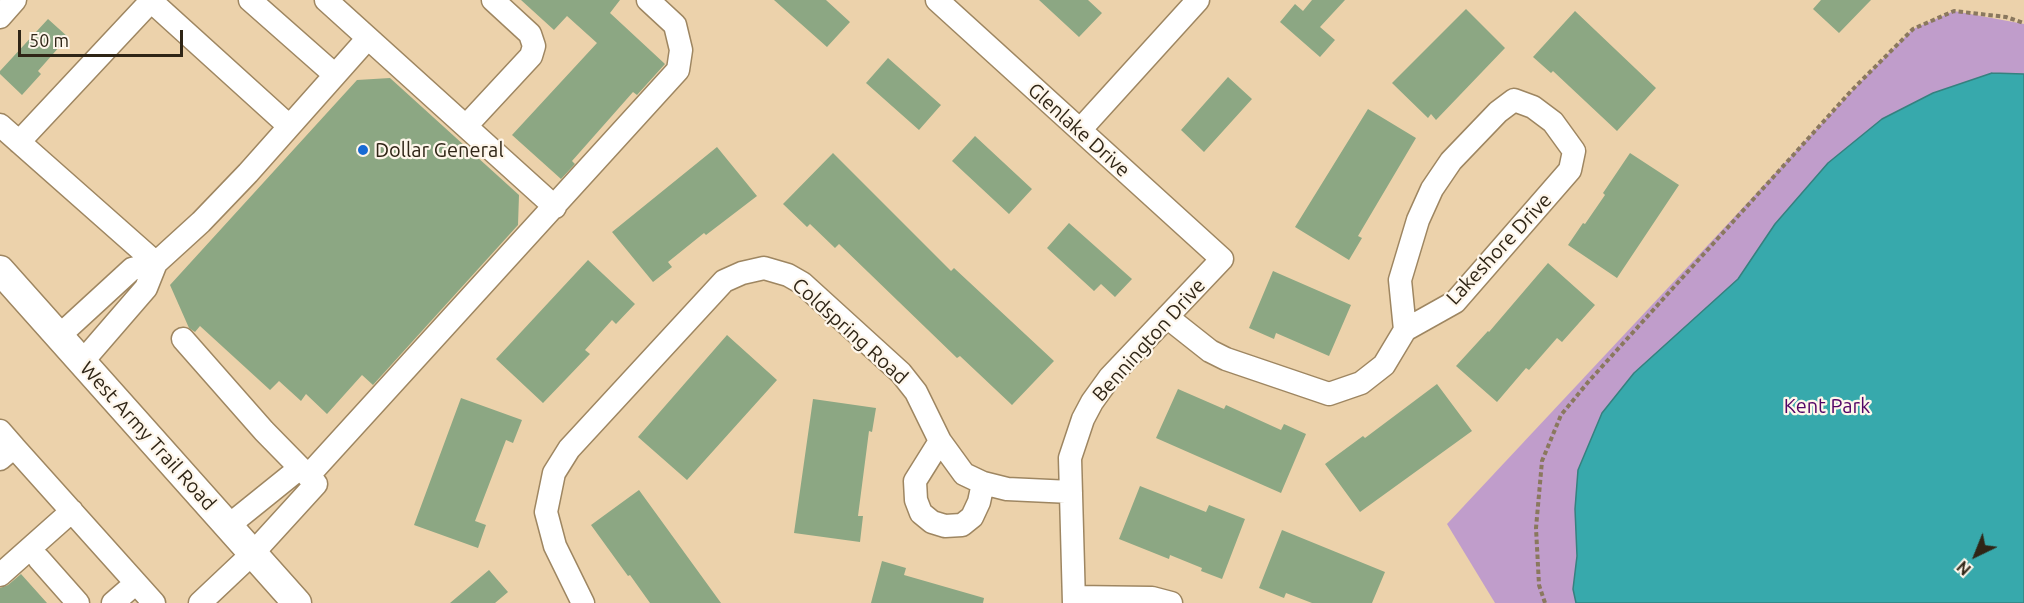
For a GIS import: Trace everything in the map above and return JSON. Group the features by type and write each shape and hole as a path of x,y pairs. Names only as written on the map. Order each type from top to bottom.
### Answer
{"main road":[{"name":"West Army Trail Road","path":"0,270 297,603"}],"street":[{"path":"0,17 15,0"},
{"path":"250,0 335,75"},
{"path":"326,0 555,207"},
{"path":"466,126 531,56 534,46 530,34 493,0"},
{"path":"200,603 253,553 308,476 678,70 681,50 675,25 648,0"},
{"name":"Glenlake Drive","path":"937,0 1222,259"},
{"path":"1080,130 1198,0"},
{"path":"19,142 151,1 289,126"},
{"path":"82,362 146,288 156,263 207,216 368,38"},
{"name":"Lakeshore Drive","path":"1514,100 1533,107 1553,122 1574,151 1570,170 1455,302 1405,330 1400,280 1418,220 1432,189 1451,160 1498,112 1514,100"},
{"path":"0,124 156,263"},
{"name":"Bennington Drive","path":"1074,600 1070,458 1075,440 1092,402 1110,377 1222,259"},
{"path":"60,336 132,269 156,263"},
{"name":"Coldspring Road","path":"583,603 555,546 546,512 550,485 560,461 724,281 742,273 764,268 788,275 802,283 901,374 916,392 940,441 964,474 983,483 1007,489 1071,492"},
{"path":"1167,317 1210,351 1329,394 1350,388 1375,374 1384,365 1405,330"},
{"path":"183,339 308,476"},
{"path":"940,441 915,481 916,500 921,513 932,522 945,526 962,525 972,517 979,502 983,483"},
{"path":"5,446 72,511 154,603"},
{"path":"228,526 308,476"},
{"path":"0,575 72,511"},
{"path":"39,559 78,603"},
{"path":"113,603 136,583"},
{"path":"1074,600 1152,598 1171,603"}],"path":[{"path":"1545,603 1539,585 1536,528 1542,461 1561,416 1589,381 1852,90 1913,29 1954,12 2006,17 2024,23"}],"green space":[{"name":"Kent Park","path":"1954,11 2024,24 2024,603 1495,603 1447,524 1868,74 1913,29"}],"water":[{"name":"Kent Park","path":"1992,73 2024,74 2024,603 1576,603 1573,589 1577,556 1575,509 1578,470 1602,413 1634,373 1738,279 1775,224 1828,163 1882,119 1933,93"}],"building":[{"path":"521,0 620,0 610,13 665,64 637,95 633,92 572,161 575,164 561,179 512,135 597,43 567,16 554,30"},
{"path":"774,0 826,0 850,22 827,47"},
{"path":"1039,0 1088,0 1102,13 1079,37"},
{"path":"1312,0 1345,0 1320,27 1335,40 1320,57 1280,22 1295,4 1303,11"},
{"path":"1821,0 1871,0 1839,33 1813,9"},
{"path":"1466,9 1505,48 1436,120 1431,114 1428,118 1392,83"},
{"path":"1575,11 1656,88 1617,131 1553,71 1551,73 1533,57"},
{"path":"48,19 68,37 38,71 41,74 22,95 0,74 0,71"},
{"path":"888,58 941,105 919,130 866,83"},
{"path":"1228,77 1252,99 1204,152 1181,130"},
{"path":"390,78 519,195 518,225 373,385 362,375 327,414 306,394 301,401 279,381 270,390 200,326 195,332 189,328 170,285 357,80"},
{"path":"1368,109 1416,138 1358,236 1362,238 1349,260 1295,227"},
{"path":"975,136 1032,189 1009,214 952,161"},
{"path":"717,147 757,196 706,235 704,233 668,262 672,267 653,282 612,232"},
{"path":"833,153 951,271 954,268 1054,361 1012,405 960,356 957,358 839,244 835,248 810,224 807,227 783,204"},
{"path":"1630,153 1679,185 1617,278 1568,245 1605,195 1603,193"},
{"path":"1069,223 1132,279 1115,297 1101,284 1094,291 1047,248"},
{"path":"588,260 635,304 616,324 612,320 585,350 590,354 543,403 496,359"},
{"path":"1548,263 1595,305 1562,342 1557,338 1529,370 1526,368 1497,402 1456,366 1489,332"},
{"path":"1273,271 1351,305 1329,356 1276,333 1274,339 1249,328"},
{"path":"727,335 777,380 687,480 638,437"},
{"path":"1437,384 1472,431 1360,512 1325,464 1363,436 1365,438"},
{"path":"1178,389 1224,409 1226,405 1281,430 1284,424 1306,434 1281,493 1156,438"},
{"path":"461,398 522,420 513,443 506,440 475,521 486,525 478,548 414,525"},
{"path":"813,399 876,408 872,432 869,431 858,516 863,516 860,542 794,533"},
{"path":"1140,486 1206,512 1209,505 1245,519 1222,579 1170,555 1169,559 1119,539"},
{"path":"639,490 721,603 650,603 630,575 628,576 591,525"},
{"path":"1282,530 1385,572 1372,603 1312,603 1286,593 1284,598 1259,588"},
{"path":"882,561 906,568 904,575 984,598 983,603 871,603"},
{"path":"489,570 508,592 495,603 450,603"},
{"path":"21,574 47,603 0,603 0,588 8,585"}],"place":[{"name":"Dollar General","path":"363,150"}]}
